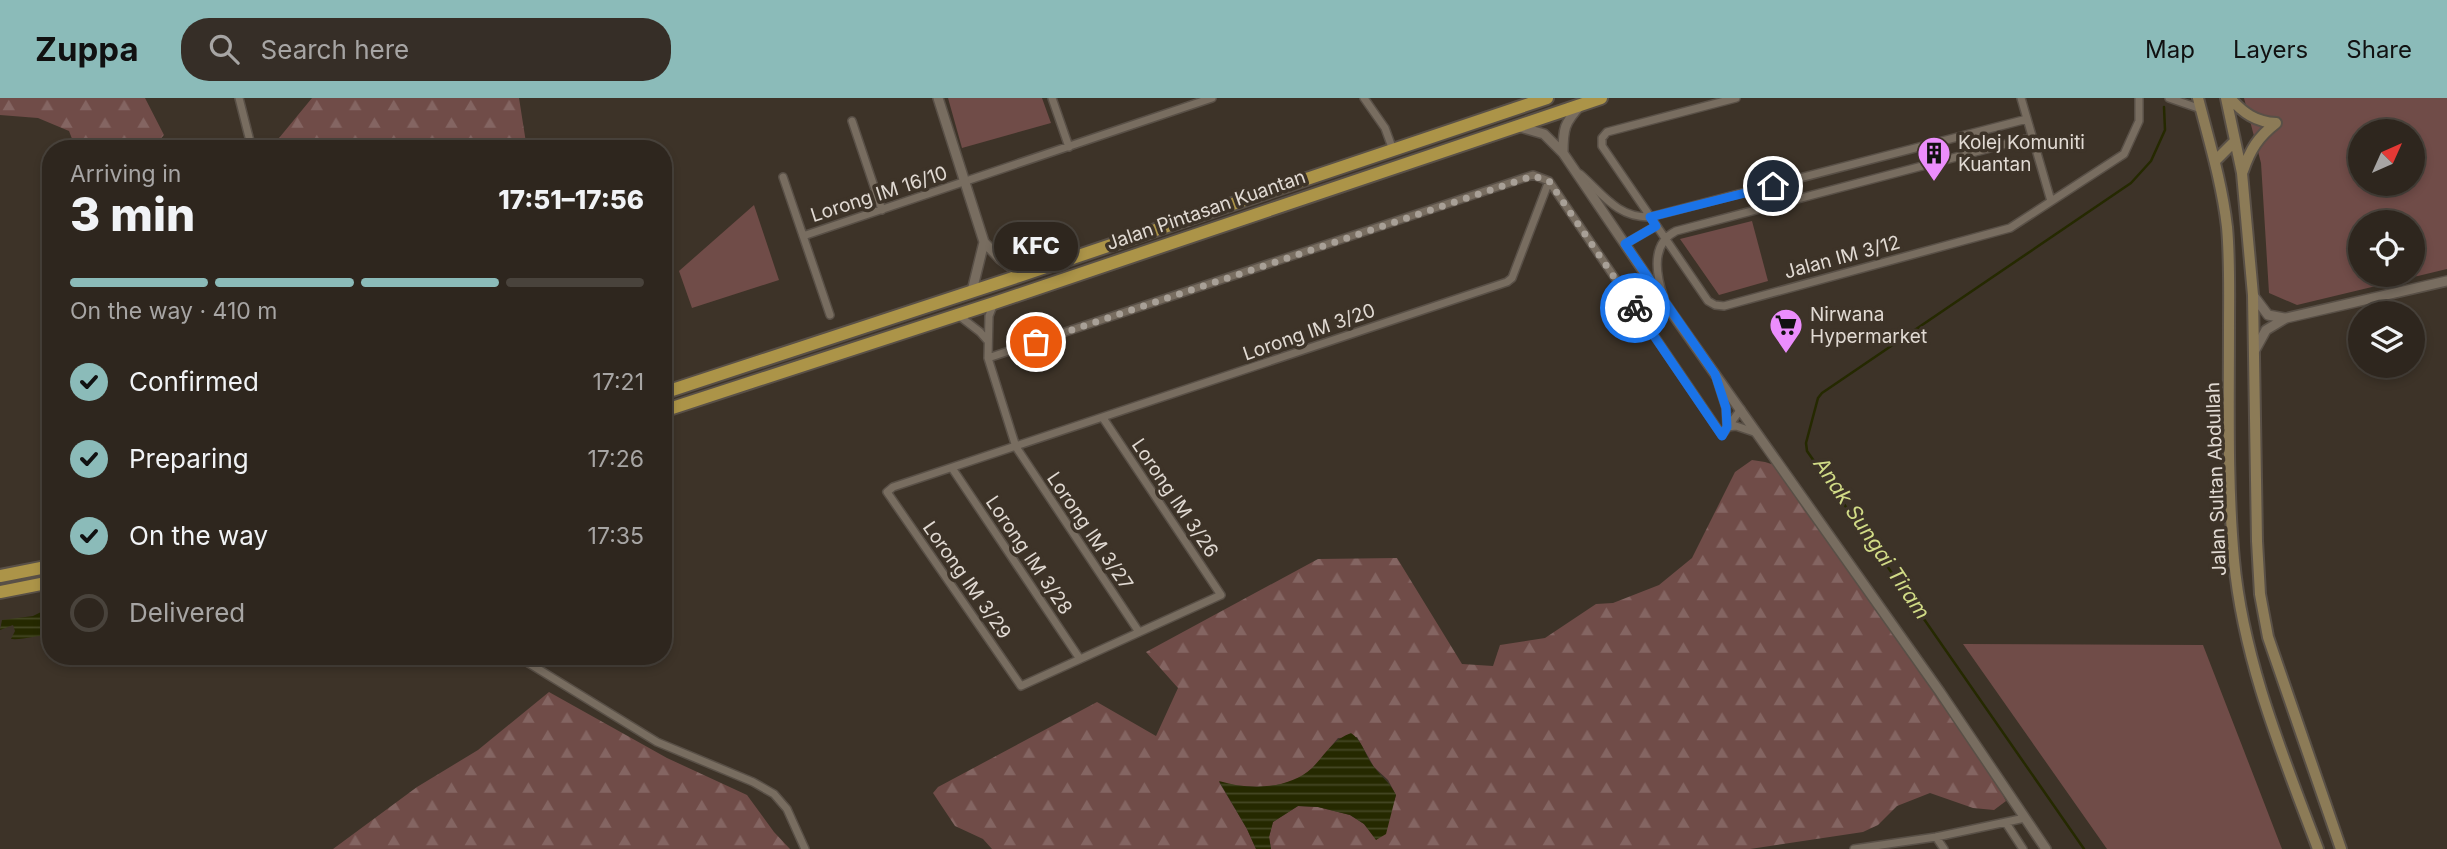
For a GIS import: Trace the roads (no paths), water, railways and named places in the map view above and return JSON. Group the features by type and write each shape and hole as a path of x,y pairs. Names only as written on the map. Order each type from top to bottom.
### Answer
{"highway":[{"name":"Jalan Pintasan Kuantan","path":"672,390 1547,98"},
{"name":"Jalan Pintasan Kuantan","path":"672,408 994,303 1601,98"},
{"path":"0,576 42,568"},
{"path":"0,592 42,584"}],"main road":[{"name":"Jalan Sultan Abdullah","path":"2228,98 2242,173 2253,295 2260,594 2267,637 2341,849"},
{"path":"2228,98 2256,120 2276,123 2261,135 2250,151 2242,173"},
{"name":"Jalan Sultan Abdullah","path":"2200,104 2216,161 2229,250 2230,425 2234,560 2238,594 2268,713 2318,849"},
{"path":"2216,161 2235,141"}],"street":[{"path":"239,98 250,140"},
{"path":"938,98 984,242 983,255 972,291"},
{"path":"1052,98 1069,147"},
{"name":"Lorong IM 16/10","path":"803,236 1212,98"},
{"path":"1364,98 1385,128 1393,150"},
{"name":"Jalan IM 3/12","path":"1736,98 1607,132 1602,138 1602,146 1708,301 1724,306 2010,228 2124,154 2139,121 2139,98"},
{"path":"2021,98 2051,201"},
{"path":"2169,98 2200,104"},
{"path":"1563,153 1563,130 1582,104"},
{"path":"1576,171 1619,209 1633,216 1650,217 2027,119"},
{"path":"852,121 882,210"},
{"path":"1511,127 1527,128 1544,134 1563,153 2046,849"},
{"path":"1671,312 1664,297 1658,268 1658,250 1665,239 1676,231 2032,137"},
{"path":"1867,161 1872,180"},
{"path":"988,358 1533,176 1549,181 1722,436 1741,409"},
{"path":"783,177 830,315"},
{"name":"Lorong IM 3/20","path":"887,492 1507,282 1512,278 1549,181"},
{"path":"1625,244 1656,226"},
{"path":"984,242 1000,259 1022,275"},
{"path":"2255,351 2266,330 2286,318 2447,281"},
{"path":"2253,295 2268,315 2286,318"},
{"name":"Lorong IM 3/27","path":"994,303 989,316 988,358 1016,447 1139,632"},
{"path":"958,315 987,341"},
{"path":"1715,374 1726,408 1727,427"},
{"name":"Lorong IM 3/26","path":"1103,418 1221,595 1139,632"},
{"path":"1727,427 1736,426 1760,435"},
{"name":"Lorong IM 3/28","path":"952,468 1080,659"},
{"name":"Lorong IM 3/29","path":"887,492 1021,686 1080,659"},
{"path":"1080,659 1139,632"},
{"path":"532,665 657,742 753,782 774,794 787,809 805,849"},
{"path":"1854,849 1936,837 2025,818"},
{"path":"2006,823 2023,849"},
{"path":"1936,837 1944,849"}],"waterway":[{"name":"Anak Sungai Tiram","path":"2084,849 1807,451 1806,443 1818,398 1822,393 2131,183 2151,161 2165,130 2164,107"}],"place":[{"name":"Kolej Komuniti Kuantan","path":"1934,183"},
{"name":"KFC","path":"1036,342"},
{"name":"Nirwana Hypermarket","path":"1786,355"}]}
